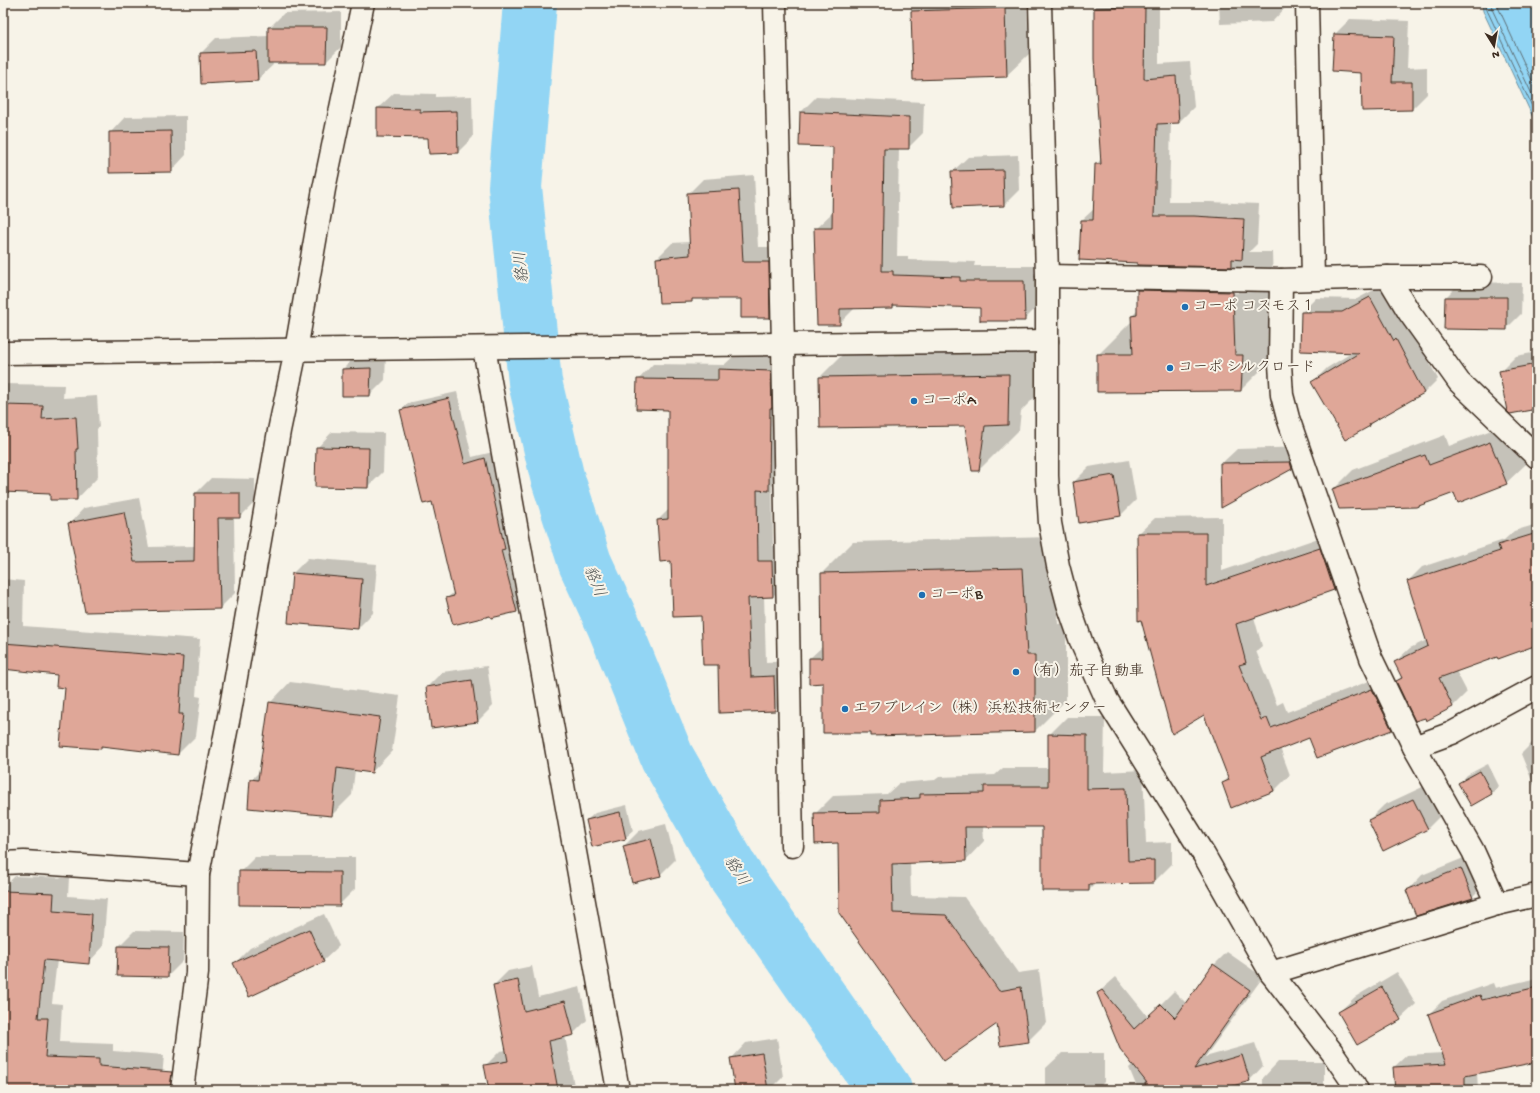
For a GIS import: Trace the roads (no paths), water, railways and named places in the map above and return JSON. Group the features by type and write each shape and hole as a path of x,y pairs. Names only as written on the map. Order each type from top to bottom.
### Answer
{"street":[{"path":"182,1090 197,973 198,874 231,706 279,431 296,350 324,189 363,3"},
{"path":"775,3 792,846"},
{"path":"1040,3 1047,276 1047,476 1050,523 1058,566 1068,604 1082,644 1106,700 1204,855 1271,973 1332,1052 1357,1090"},
{"path":"1307,3 1313,278"},
{"path":"1047,276 1281,280 1313,278 1481,277"},
{"path":"1388,277 1409,312 1459,382 1537,457"},
{"path":"1281,280 1280,364 1284,404 1371,658 1414,747 1473,851 1498,904"},
{"path":"3,352 1047,341"},
{"path":"492,348 618,1090"},
{"path":"1414,747 1452,733 1537,687"},
{"path":"3,863 24,862 198,874"},
{"path":"1271,973 1498,904 1537,895"}],"water":[{"path":"1482,3 1537,3 1537,126 1483,11"}],"waterway":[{"name":"貉川","path":"530,3 515,187 535,382 557,476 585,563 614,626 667,757 734,874 885,1090"}],"place":[{"name":"コーポ コスモス１","path":"1185,307"},
{"name":"コーポ シルクロード","path":"1170,368"},
{"name":"コーポA","path":"914,401"},
{"name":"コーポB","path":"922,595"},
{"name":"（有）茄子自動車","path":"1016,672"},
{"name":"エフブレイン（株）浜松技術センター","path":"845,709"}]}
